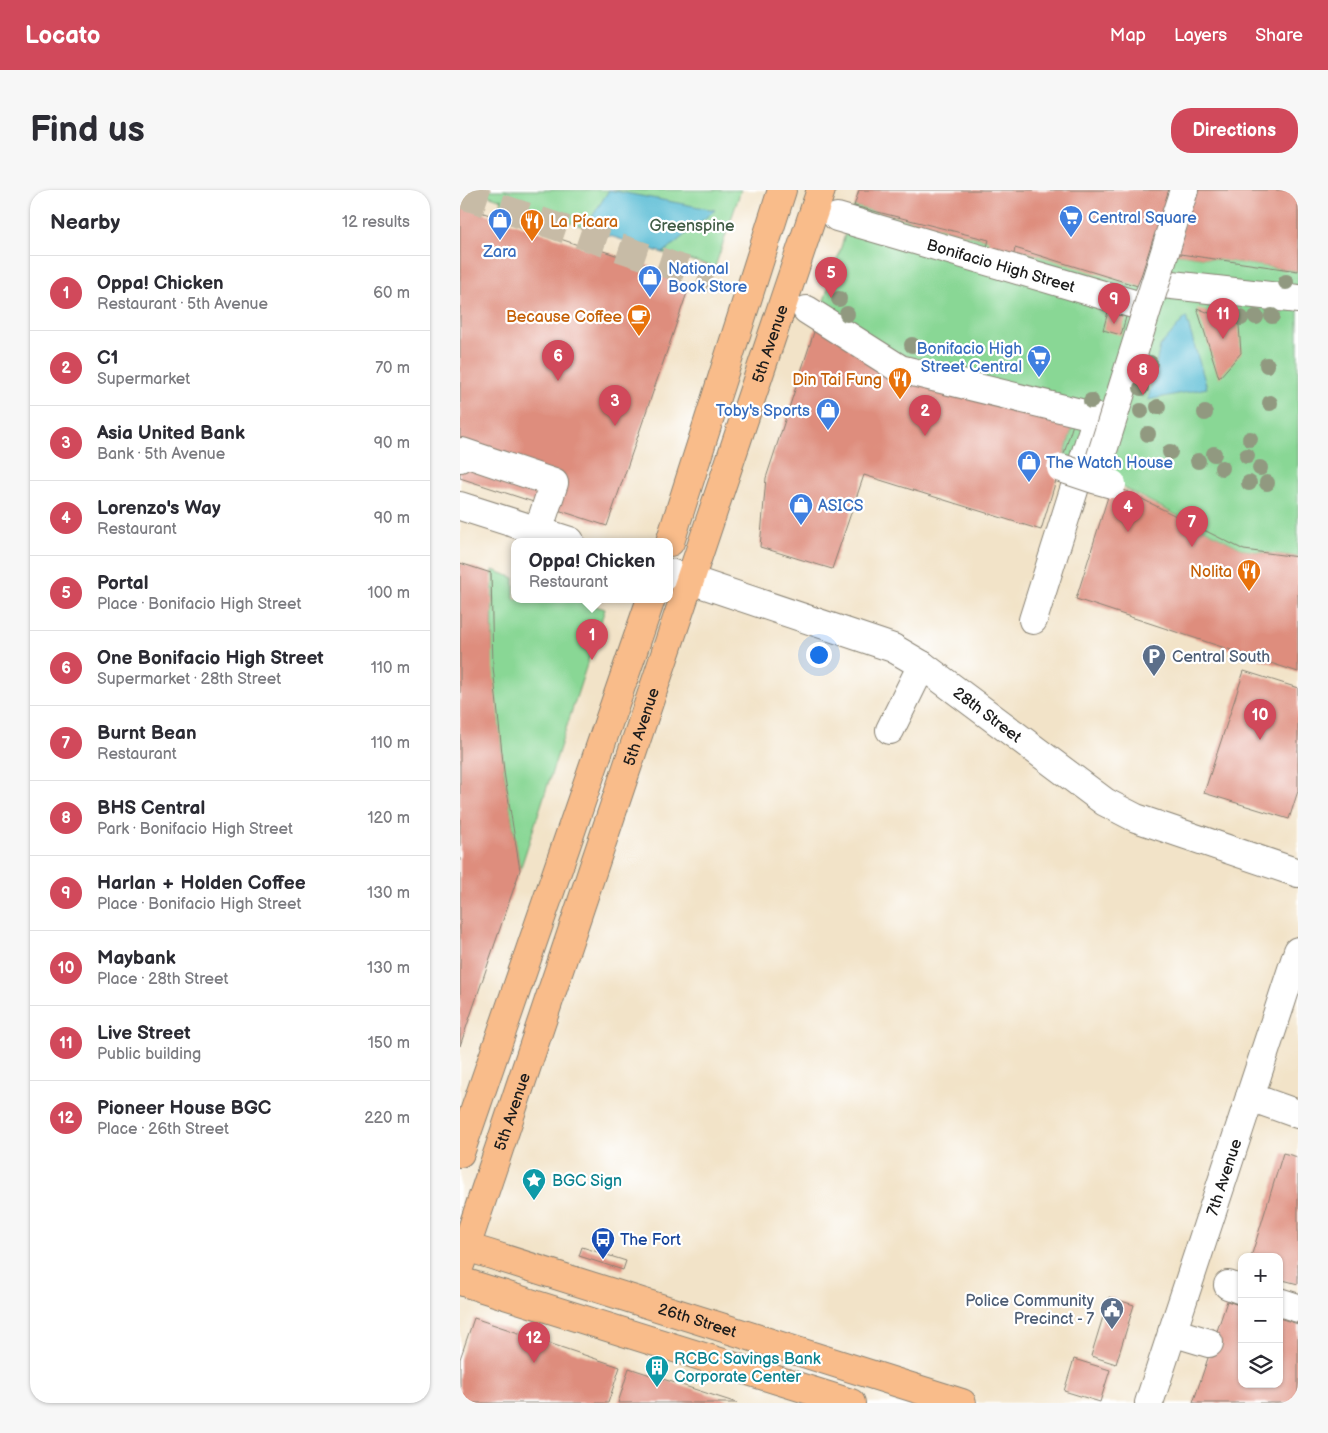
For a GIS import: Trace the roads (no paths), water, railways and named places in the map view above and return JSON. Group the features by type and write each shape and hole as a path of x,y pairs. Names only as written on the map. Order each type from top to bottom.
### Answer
{"main road":[{"name":"5th Avenue","path":"671,538 782,190"},
{"name":"5th Avenue","path":"673,599 821,190"},
{"name":"5th Avenue","path":"460,1153 650,603"},
{"name":"5th Avenue","path":"462,1254 672,603"},
{"name":"26th Street","path":"462,1254 962,1403"},
{"name":"26th Street","path":"460,1281 842,1401"}],"street":[{"path":"1184,190 1154,283 1298,299"},
{"name":"Bonifacio High Street","path":"837,217 1144,308 1154,283"},
{"path":"1060,468 1103,481 1169,239"},
{"path":"807,310 900,369 1097,417 1033,620"},
{"path":"461,454 554,483 538,531"},
{"path":"460,506 560,538"},
{"name":"28th Street","path":"680,577 893,648 922,665 1105,802 1136,818 1298,872"},
{"path":"890,730 922,665"},
{"name":"7th Avenue","path":"1149,1403 1298,951"},
{"path":"1250,1097 1298,1114"},
{"path":"1283,1303 1298,1308"},
{"path":"1172,1332 1209,1343"}],"water":[{"path":"609,190 715,210 663,253 585,228"},
{"path":"1186,317 1207,388 1148,400 1160,346"}],"tunnel":[{"path":"460,194 712,279"}],"place":[{"name":"Central Square","path":"1071,238"},
{"name":"Zara","path":"500,241"},
{"name":"La Pícara","path":"532,242"},
{"name":"National Book Store","path":"650,298"},
{"name":"Portal","path":"831,298"},
{"name":"Harlan + Holden Coffee","path":"1114,324"},
{"name":"Because Coffee","path":"639,337"},
{"name":"Live Street","path":"1223,339"},
{"name":"Bonifacio High Street Central","path":"1039,378"},
{"name":"One Bonifacio High Street","path":"558,381"},
{"name":"BHS Central","path":"1143,395"},
{"name":"Din Tai Fung","path":"900,400"},
{"name":"Asia United Bank","path":"615,426"},
{"name":"Toby's Sports","path":"828,431"},
{"name":"C1","path":"925,436"},
{"name":"The Watch House","path":"1029,483"},
{"name":"ASICS","path":"801,526"},
{"name":"Lorenzo's Way","path":"1128,532"},
{"name":"Burnt Bean","path":"1192,547"},
{"name":"Nolita","path":"1249,592"},
{"name":"Oppa! Chicken","path":"592,660"},
{"name":"Central South","path":"1154,677"},
{"name":"Maybank","path":"1260,740"},
{"name":"BGC Sign","path":"534,1201"},
{"name":"The Fort","path":"603,1260"},
{"name":"Police Community Precinct - 7","path":"1112,1330"},
{"name":"Pioneer House BGC","path":"534,1363"},
{"name":"RCBC Savings Bank Corporate Center","path":"657,1388"}],"park label":[{"name":"Greenspine","path":"692,225"}]}
